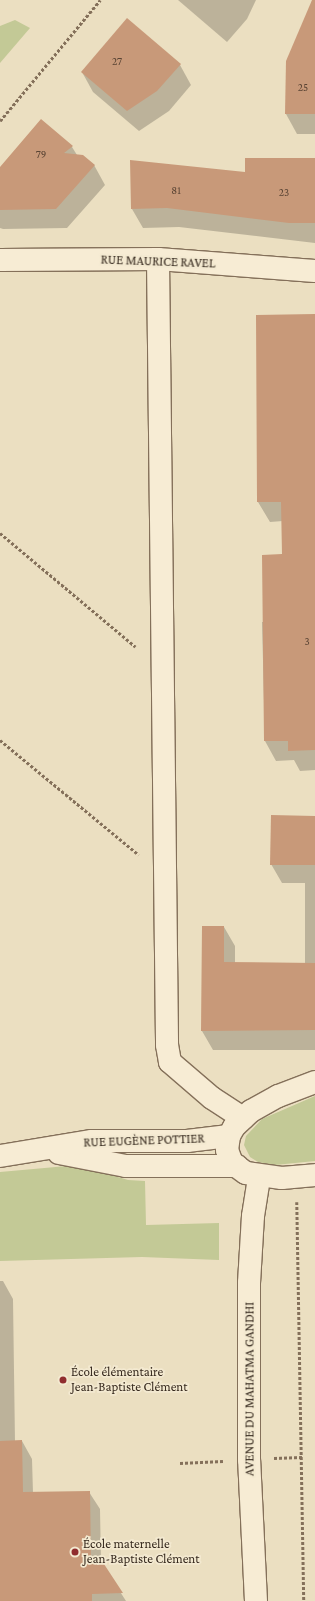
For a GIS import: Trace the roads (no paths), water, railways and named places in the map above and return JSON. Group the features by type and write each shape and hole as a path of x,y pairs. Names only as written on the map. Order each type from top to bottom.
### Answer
{"street":[{"name":"RUE MAURICE RAVEL","path":"0,260 158,259 315,271"},
{"path":"158,259 167,1045 170,1062 212,1098 243,1118"},
{"path":"306,1176 259,1176 246,1173 232,1163 227,1150 229,1136 243,1118 278,1096 315,1082"},
{"name":"RUE EUGÈNE POTTIER","path":"0,1156 92,1141 187,1141 229,1136"},
{"name":"RUE EUGÈNE POTTIER","path":"36,1150 126,1166 237,1166"},
{"name":"AVENUE DU MAHATMA GANDHI","path":"256,1601 249,1460 250,1283 253,1216 259,1176"}],"place":[{"name":"École élémentaire Jean-Baptiste Clément","path":"63,1380"},
{"name":"École maternelle Jean-Baptiste Clément","path":"75,1552"}]}
